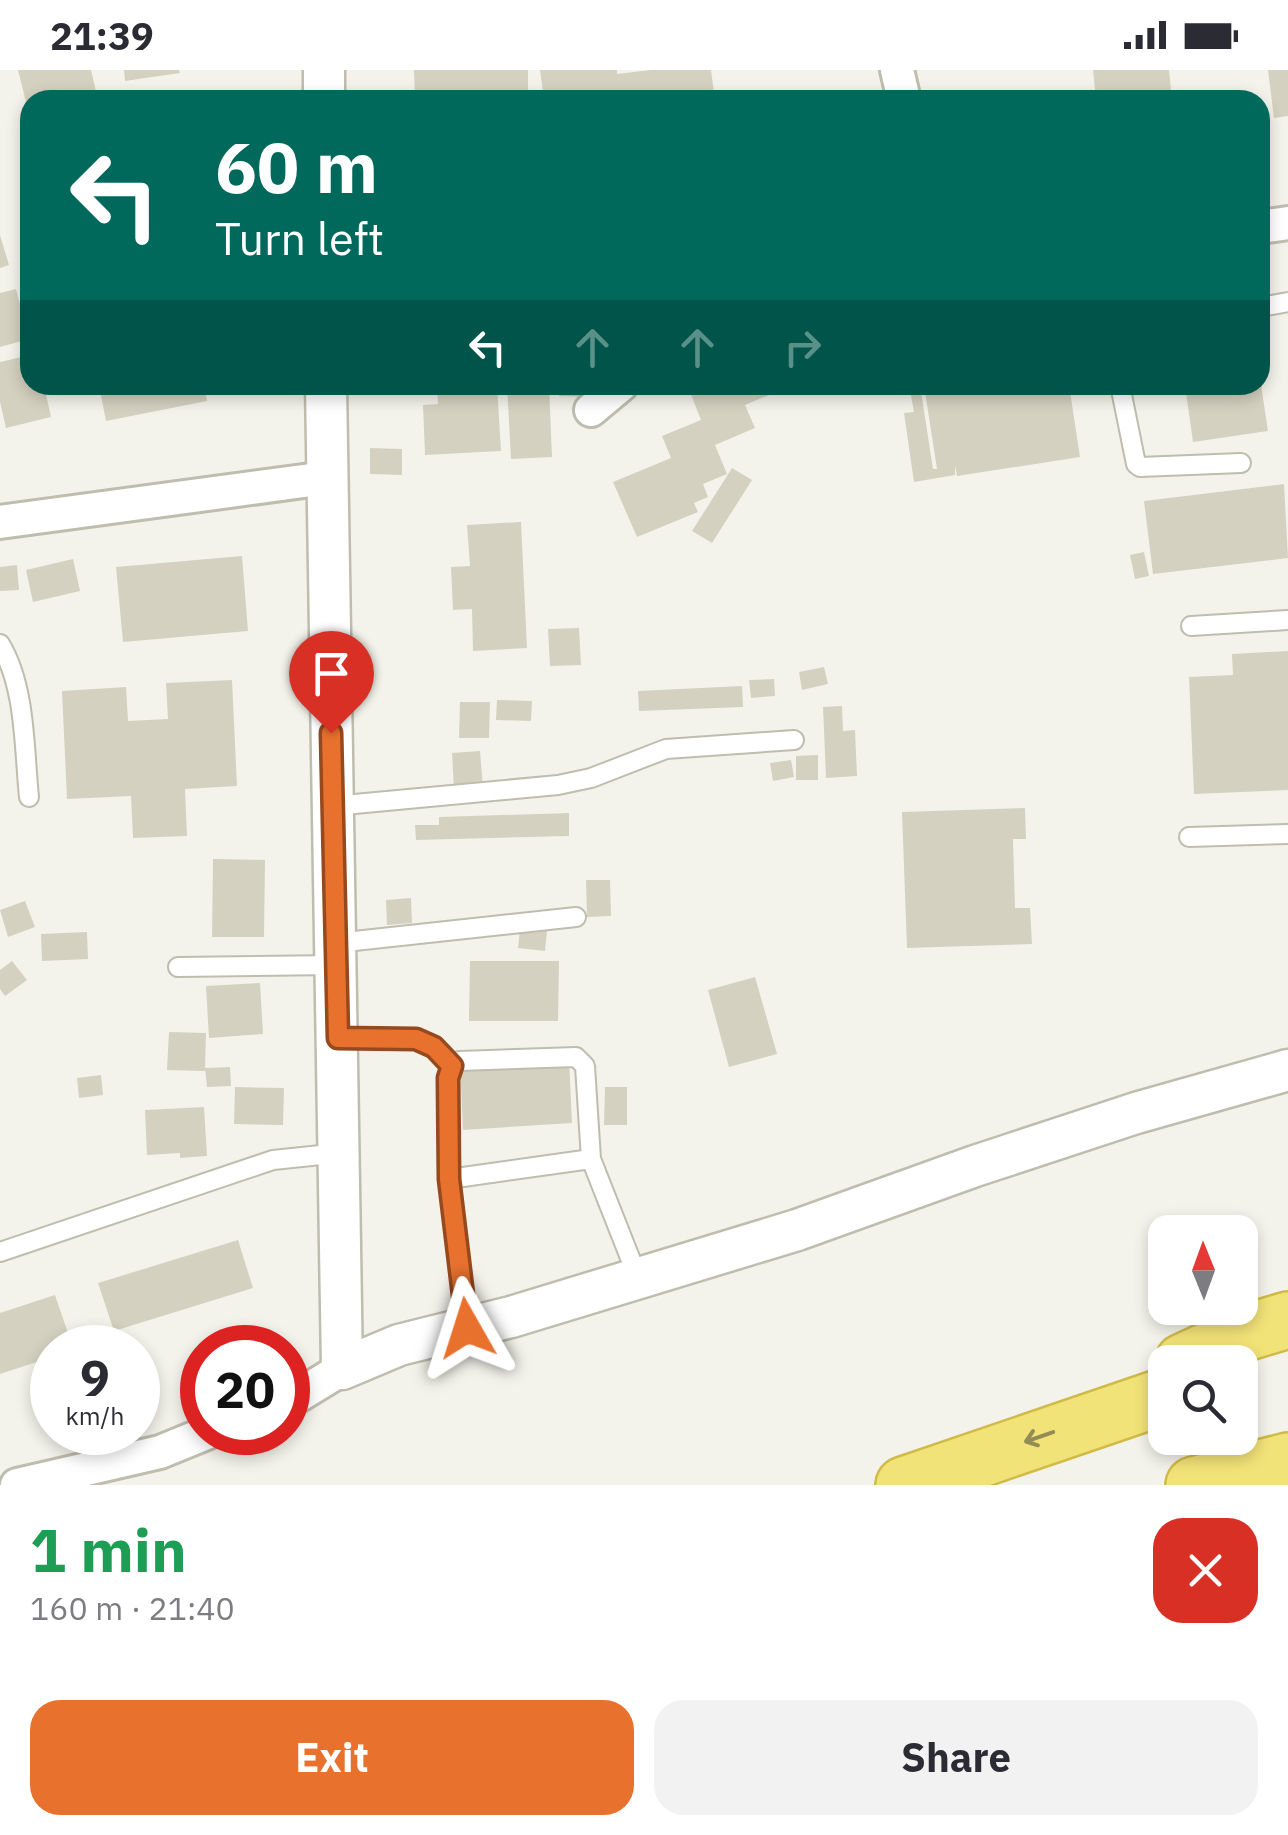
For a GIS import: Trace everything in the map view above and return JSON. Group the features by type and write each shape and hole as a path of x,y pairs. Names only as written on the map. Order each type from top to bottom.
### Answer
{"highway":[{"path":"1220,1345 1288,1320"},
{"path":"1258,1367 1288,1358"},
{"path":"1102,1415 1148,1385"},
{"path":"904,1485 1148,1401"},
{"path":"1198,1484 1288,1461"}],"street":[{"path":"326,395 342,1368"},
{"path":"592,410 609,395"},
{"path":"0,522 326,478"},
{"path":"310,1392 342,1368 399,1345 797,1230 1118,1119 1288,1070"},
{"path":"18,1485 180,1444"}],"lane":[{"path":"1122,395 1136,464 1140,467 1242,463"},
{"path":"1191,626 1288,620"},
{"path":"0,644 14,679 22,721 29,797"},
{"path":"332,806 558,784 591,778 666,749 794,740"},
{"path":"1189,837 1288,834"},
{"path":"178,968 336,954 576,917"},
{"path":"338,1038 416,1039 434,1047 452,1066"},
{"path":"467,1328 449,1179 448,1078 452,1066 460,1062 576,1058 585,1066 591,1159 638,1278"},
{"path":"0,1252 273,1160 341,1152"},
{"path":"449,1179 591,1159"}],"building":[{"path":"18,70 91,70 96,90 23,90"},
{"path":"124,70 179,70 180,73 125,81"},
{"path":"414,70 528,70 528,90 415,90"},
{"path":"540,70 617,70 617,74 711,70 714,90 543,90"},
{"path":"1093,70 1169,70 1171,90 1095,90"},
{"path":"1268,70 1288,70 1288,116 1274,118"},
{"path":"0,235 9,265 0,268"},
{"path":"16,289 20,341 0,347 0,293"},
{"path":"20,357 20,395 46,395 51,417 6,428 0,402 0,362"},
{"path":"101,395 206,395 207,401 106,421"},
{"path":"438,395 498,395 501,451 425,455 423,405 438,404"},
{"path":"508,395 549,395 552,457 511,459"},
{"path":"691,395 769,395 745,405 755,428 715,445 727,474 703,484 708,497 694,503 698,512 637,537 613,482 671,458 662,436 701,420"},
{"path":"911,395 922,395 933,469 937,469 926,395 1071,395 1080,457 957,476 955,465 955,475 914,482 904,413 914,412"},
{"path":"1186,395 1263,395 1268,431 1193,442"},
{"path":"370,448 402,449 402,475 370,474"},
{"path":"732,468 752,480 712,543 692,531"},
{"path":"1284,484 1288,558 1153,574 1144,501"},
{"path":"521,522 527,648 473,651 472,609 453,610 451,567 470,566 467,525"},
{"path":"1144,552 1149,576 1135,579 1130,555"},
{"path":"242,556 248,631 123,642 116,567"},
{"path":"73,559 80,591 33,602 26,570"},
{"path":"17,565 19,590 0,591 0,567"},
{"path":"579,628 581,665 550,666 548,629"},
{"path":"1288,651 1288,790 1194,794 1189,677 1233,675 1232,654"},
{"path":"824,667 828,684 802,690 799,672"},
{"path":"774,679 775,696 751,698 749,680"},
{"path":"232,680 237,786 185,789 187,836 133,838 131,796 67,799 62,691 126,687 128,721 168,719 166,683"},
{"path":"742,686 743,707 639,711 638,691"},
{"path":"497,700 532,701 531,721 496,720"},
{"path":"460,702 490,702 489,738 459,738"},
{"path":"842,706 843,731 855,730 857,776 826,778 823,707"},
{"path":"480,751 483,787 454,789 452,753"},
{"path":"818,755 818,780 796,780 796,756"},
{"path":"791,760 794,777 773,781 770,763"},
{"path":"1025,808 1026,839 1013,839 1015,908 1030,908 1032,944 907,948 902,812"},
{"path":"569,813 569,836 416,840 415,825 439,825 439,817"},
{"path":"213,859 265,860 264,937 212,937"},
{"path":"586,880 610,880 611,916 587,917"},
{"path":"411,898 412,923 387,925 386,900"},
{"path":"25,901 35,927 8,937 0,910"},
{"path":"520,929 547,931 545,951 518,948"},
{"path":"87,932 88,959 42,961 41,934"},
{"path":"12,961 27,980 5,996 0,989 0,970"},
{"path":"470,961 559,961 558,1021 469,1021"},
{"path":"755,977 777,1054 729,1067 708,990"},
{"path":"260,983 263,1034 209,1038 206,986"},
{"path":"169,1032 206,1033 205,1071 167,1070"},
{"path":"569,1058 572,1123 463,1130 460,1065"},
{"path":"230,1067 231,1086 207,1087 205,1068"},
{"path":"101,1075 103,1095 79,1098 77,1078"},
{"path":"235,1087 284,1088 283,1125 234,1124"},
{"path":"605,1087 627,1087 627,1125 604,1125"},
{"path":"204,1107 207,1156 147,1155 145,1110"},
{"path":"238,1240 253,1288 133,1325 112,1325 98,1283"},
{"path":"55,1295 65,1325 30,1325 30,1364 0,1374 0,1313"}],"route":[{"path":"331,733 338,1038 416,1039 434,1047 452,1066 448,1078 449,1179 467,1328"}]}
